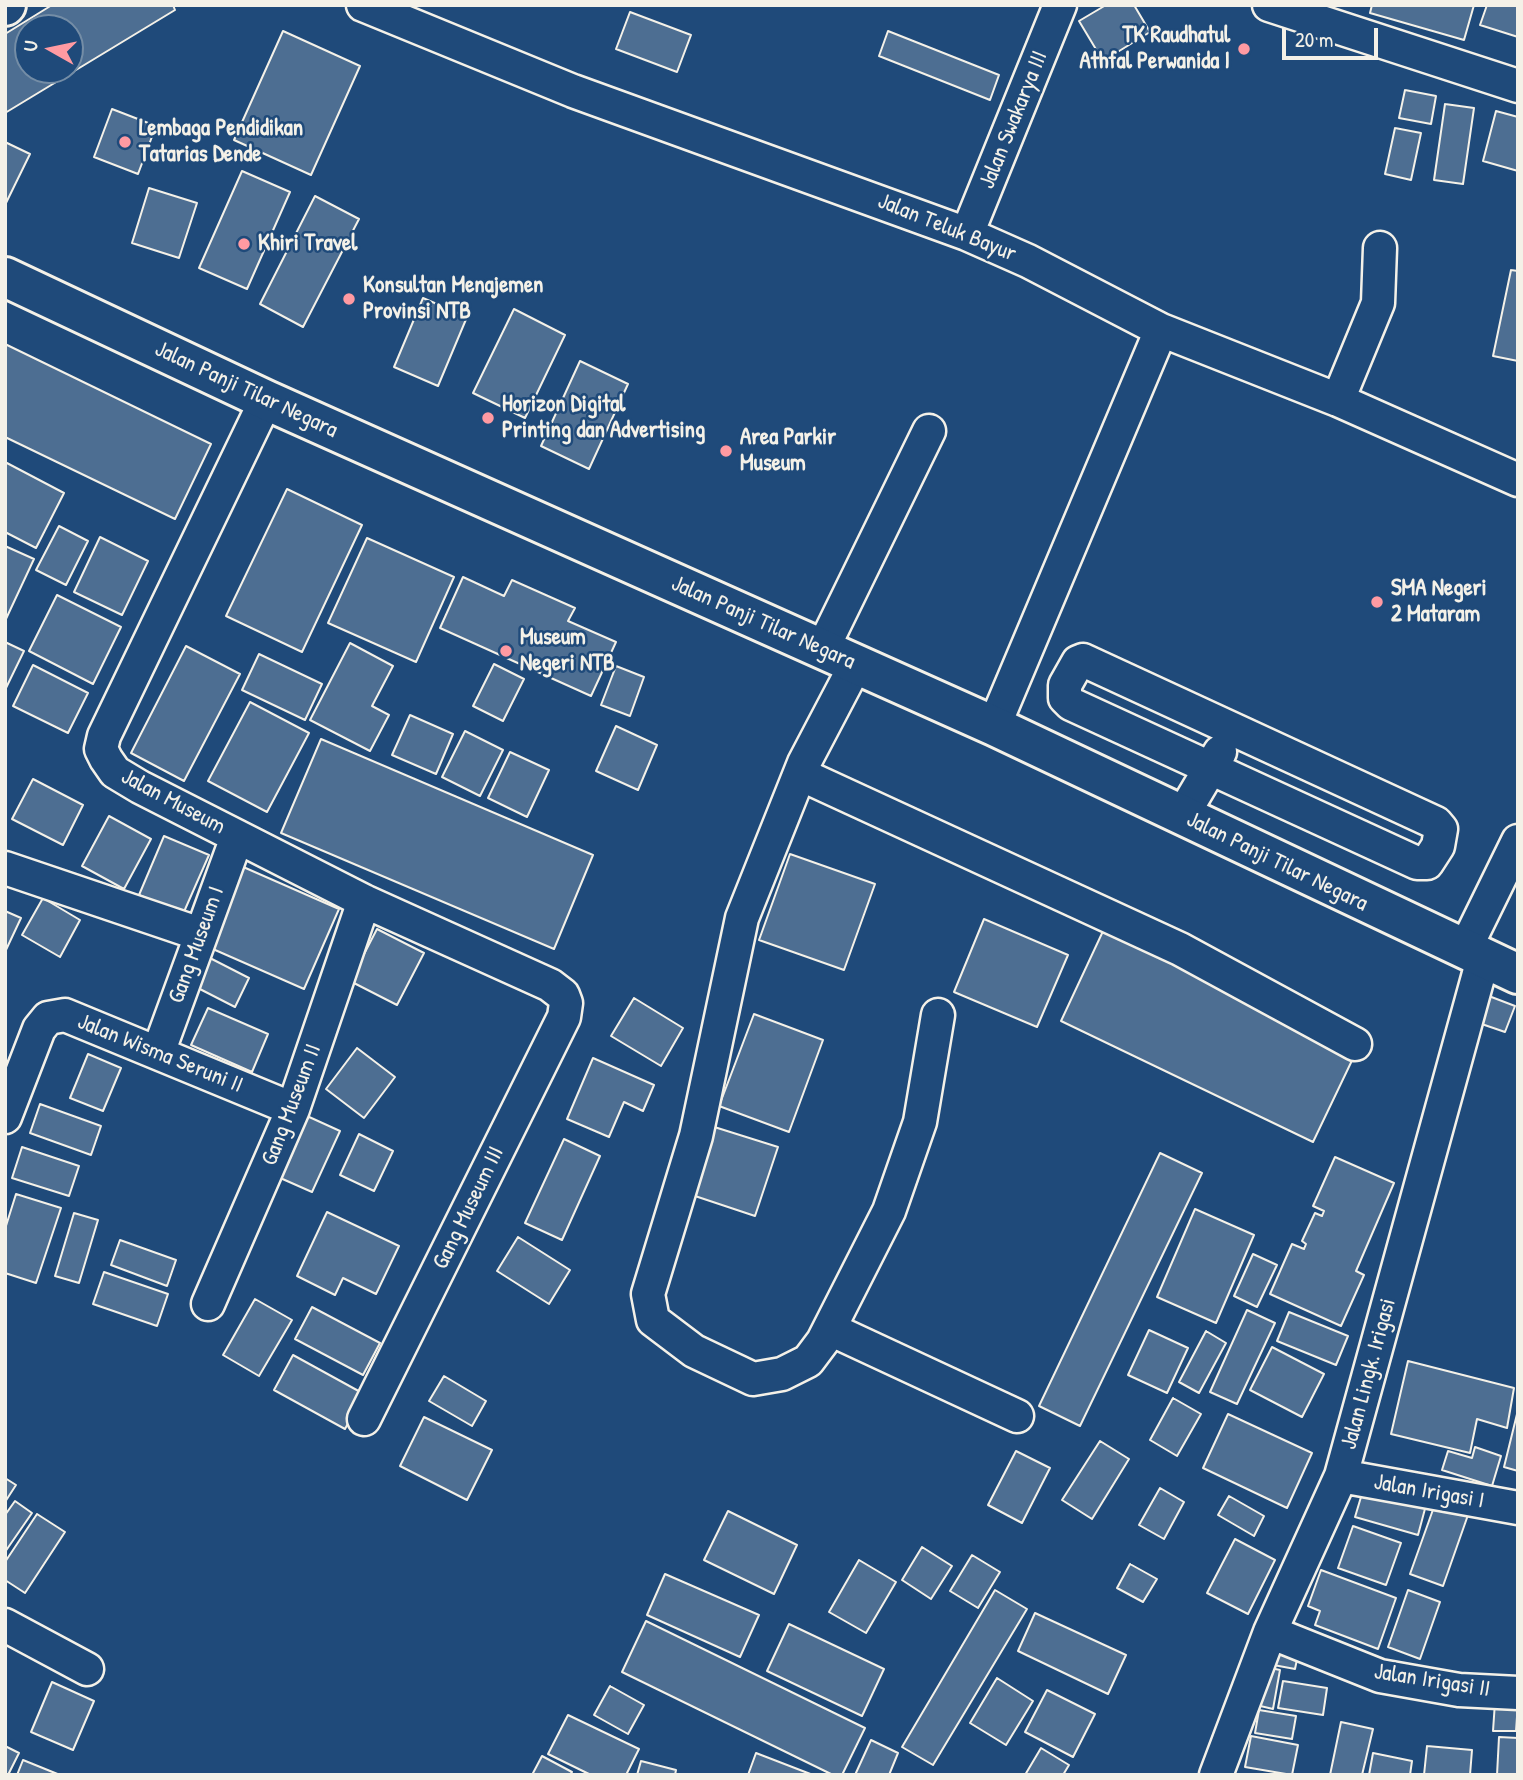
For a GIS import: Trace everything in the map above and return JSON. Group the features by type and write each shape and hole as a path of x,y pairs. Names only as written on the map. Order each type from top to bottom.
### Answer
{"main road":[{"name":"Jalan Panji Tilar Negara","path":"5,277 266,400 994,726 1518,974"}],"street":[{"name":"Jalan Teluk Bayur","path":"363,5 573,91 967,234 1028,261 1161,330 1338,400 1518,480"},
{"name":"Jalan Swakarya III","path":"967,234 1060,5"},
{"path":"1269,5 1518,86"},
{"path":"1338,400 1378,303 1380,248"},
{"path":"994,726 1161,330"},
{"name":"Jalan Museum","path":"266,400 104,736 101,749 115,772 364,901 550,985 563,995"},
{"path":"929,430 839,657 800,774 742,918 696,1136 648,1294 653,1320 694,1351 753,1379 782,1374 808,1361 830,1329 889,1211 916,1134 938,1015"},
{"path":"1083,660 1436,823 1441,829 1438,846 1427,863 1417,863 1210,769 1071,704 1065,698 1065,685 1078,662 1083,660"},
{"path":"1182,816 1233,730"},
{"path":"800,774 1180,949 1355,1044"},
{"name":"Gang Museum I","path":"158,1053 237,836"},
{"path":"1474,955 1518,841"},
{"path":"5,868 200,934"},
{"name":"Gang Museum II","path":"208,1304 293,1109 364,901"},
{"name":"Jalan Lingk. Irigasi","path":"1216,1775 1270,1632 1341,1476 1474,955"},
{"name":"Gang Museum III","path":"364,1419 564,1017 566,1003 563,995"},
{"name":"Jalan Wisma Seruni II","path":"5,1117 39,1029 48,1018 65,1015 293,1109"},
{"path":"830,1329 1017,1416"},
{"name":"Jalan Irigasi I","path":"1341,1476 1518,1508"},
{"path":"5,1625 86,1669"},
{"name":"Jalan Irigasi II","path":"1270,1632 1380,1676 1459,1690 1518,1693"}],"building":[{"path":"52,5 173,5 175,10 84,65 84,14 37,14"},
{"path":"1106,5 1134,5 1150,32 1103,61 1079,21"},
{"path":"1372,5 1474,5 1464,40 1370,13"},
{"path":"1487,5 1518,5 1518,37 1480,25"},
{"path":"630,12 691,35 677,72 616,49"},
{"path":"14,28 14,84 53,84 5,113 5,34"},
{"path":"283,31 360,66 311,175 234,140"},
{"path":"888,31 999,75 990,100 879,56"},
{"path":"1405,90 1436,96 1431,124 1399,118"},
{"path":"1445,104 1474,108 1463,184 1434,180"},
{"name":"Lembaga Pendidikan Tatarias Dende","path":"112,109 156,126 138,174 94,157"},
{"path":"1496,111 1518,117 1518,171 1483,161"},
{"path":"1395,128 1421,133 1411,180 1385,174"},
{"path":"5,142 30,154 5,205"},
{"path":"242,171 290,192 247,289 199,268"},
{"path":"149,188 197,203 179,258 132,243"},
{"path":"315,196 359,219 303,327 260,304"},
{"path":"1511,270 1518,271 1518,361 1493,356"},
{"path":"423,298 467,317 438,386 394,367"},
{"path":"514,309 565,335 525,418 473,393"},
{"path":"5,344 211,444 175,519 5,437"},
{"path":"580,361 628,384 589,469 541,446"},
{"path":"5,462 64,493 36,548 5,532"},
{"path":"287,489 362,525 302,652 226,616"},
{"path":"59,526 88,541 66,585 36,570"},
{"path":"100,537 148,561 122,615 74,592"},
{"path":"367,538 454,577 416,662 328,623"},
{"path":"5,546 34,559 5,621"},
{"path":"463,577 504,596 512,580 575,608 568,621 616,642 591,696 440,628"},
{"path":"57,595 121,627 93,684 29,651"},
{"path":"5,642 24,651 5,690"},
{"path":"350,643 393,666 372,706 389,715 370,751 310,720"},
{"path":"186,646 240,674 184,781 131,753"},
{"path":"259,654 322,684 305,720 242,690"},
{"path":"494,664 524,679 503,721 473,706"},
{"path":"33,665 88,693 68,733 13,706"},
{"path":"616,666 644,677 630,716 601,705"},
{"path":"250,702 309,733 267,812 208,781"},
{"path":"410,715 453,734 436,774 392,755"},
{"path":"616,726 657,745 638,790 596,771"},
{"path":"465,731 503,750 480,796 442,777"},
{"path":"321,739 593,855 554,949 281,833"},
{"path":"510,752 549,770 527,817 488,798"},
{"path":"33,779 83,805 63,845 12,819"},
{"path":"109,816 151,839 124,889 82,866"},
{"path":"164,836 209,855 183,914 139,895"},
{"path":"790,854 875,884 844,970 759,940"},
{"path":"241,866 339,909 304,989 206,946"},
{"path":"43,898 80,920 60,957 22,935"},
{"path":"5,911 21,918 5,952"},
{"path":"984,919 1068,955 1037,1027 954,992"},
{"path":"377,929 424,953 397,1005 350,981"},
{"path":"1104,929 1357,1050 1313,1142 1061,1021"},
{"path":"206,956 249,978 235,1007 192,985"},
{"path":"1481,993 1515,1006 1505,1032 1470,1020"},
{"path":"634,998 683,1028 661,1066 611,1036"},
{"path":"208,1008 268,1034 252,1072 191,1045"},
{"path":"754,1014 823,1040 789,1132 719,1106"},
{"path":"357,1048 395,1077 364,1118 326,1089"},
{"path":"88,1054 121,1068 103,1111 70,1098"},
{"path":"593,1058 654,1085 643,1111 624,1102 609,1137 567,1119"},
{"path":"40,1104 101,1126 91,1155 30,1133"},
{"path":"307,1116 340,1131 312,1192 278,1177"},
{"path":"708,1125 778,1147 755,1216 686,1193"},
{"path":"359,1134 393,1151 374,1191 340,1175"},
{"path":"564,1139 600,1156 562,1240 525,1223"},
{"path":"22,1147 79,1166 69,1196 12,1178"},
{"path":"1160,1153 1202,1173 1080,1426 1039,1406"},
{"path":"1335,1157 1394,1183 1356,1271 1364,1275 1341,1326 1270,1294 1292,1244 1304,1249 1306,1244 1302,1241 1315,1213 1322,1216 1324,1211 1313,1206"},
{"path":"16,1194 61,1208 36,1283 5,1273 5,1229"},
{"path":"1195,1209 1254,1235 1216,1323 1157,1297"},
{"path":"327,1212 399,1246 376,1294 343,1278 335,1295 297,1276"},
{"path":"74,1213 98,1220 79,1283 55,1276"},
{"path":"518,1237 570,1270 549,1304 497,1271"},
{"path":"120,1240 176,1260 167,1286 111,1265"},
{"path":"1253,1254 1277,1265 1257,1307 1234,1296"},
{"path":"104,1272 168,1294 157,1326 93,1304"},
{"path":"255,1299 292,1320 259,1376 223,1355"},
{"path":"312,1307 380,1343 363,1375 295,1339"},
{"path":"1247,1310 1275,1323 1237,1404 1210,1392"},
{"path":"1289,1312 1348,1336 1336,1365 1277,1341"},
{"path":"1149,1330 1188,1348 1167,1393 1128,1375"},
{"path":"1206,1331 1226,1343 1199,1393 1179,1382"},
{"path":"1272,1347 1324,1374 1302,1417 1250,1390"},
{"path":"293,1355 364,1394 345,1429 274,1390"},
{"path":"1408,1361 1514,1388 1507,1428 1477,1419 1470,1453 1391,1434"},
{"path":"444,1376 486,1401 472,1426 429,1401"},
{"path":"1173,1398 1201,1414 1177,1456 1150,1440"},
{"path":"1518,1410 1518,1471 1504,1467"},
{"path":"1228,1414 1312,1453 1287,1508 1203,1468"},
{"path":"424,1417 492,1450 467,1500 400,1466"},
{"path":"1100,1441 1129,1459 1092,1519 1062,1500"},
{"path":"1475,1447 1501,1456 1492,1486 1442,1470 1448,1451 1472,1458"},
{"path":"1016,1451 1050,1468 1022,1523 988,1505"},
{"path":"5,1478 16,1485 5,1502"},
{"path":"1364,1487 1426,1505 1418,1535 1355,1517"},
{"path":"1160,1488 1184,1502 1164,1539 1139,1525"},
{"path":"1229,1496 1264,1516 1254,1536 1218,1515"},
{"path":"15,1501 32,1513 5,1552 5,1515"},
{"path":"1435,1504 1468,1515 1443,1586 1410,1574"},
{"path":"728,1511 797,1545 774,1594 704,1560"},
{"path":"37,1514 65,1532 25,1593 5,1580 5,1562"},
{"path":"1353,1526 1401,1543 1386,1585 1338,1568"},
{"path":"1235,1539 1275,1560 1248,1614 1207,1593"},
{"path":"922,1547 952,1566 931,1599 902,1580"},
{"path":"972,1555 1000,1572 978,1608 950,1591"},
{"path":"859,1560 896,1582 866,1633 829,1612"},
{"path":"1130,1564 1157,1579 1143,1602 1117,1588"},
{"path":"1321,1570 1396,1598 1378,1649 1315,1625 1320,1611 1308,1606"},
{"path":"665,1574 759,1615 740,1657 647,1615"},
{"path":"995,1590 1027,1609 933,1765 902,1747"},
{"path":"1408,1590 1440,1602 1420,1659 1388,1647"},
{"path":"1035,1613 1126,1655 1108,1694 1018,1651"},
{"path":"646,1621 865,1728 842,1775 833,1775 622,1672"},
{"path":"789,1624 884,1669 862,1716 767,1671"},
{"path":"1273,1640 1300,1645 1295,1669 1268,1664"},
{"path":"1261,1666 1280,1670 1273,1709 1252,1704"},
{"path":"997,1678 1033,1701 1006,1745 970,1723"},
{"path":"1283,1681 1327,1688 1323,1715 1278,1708"},
{"path":"52,1682 94,1701 73,1750 31,1732"},
{"path":"610,1686 644,1705 628,1734 594,1715"},
{"path":"1047,1690 1095,1714 1073,1757 1025,1732"},
{"path":"1495,1702 1518,1703 1516,1731 1493,1731"},
{"path":"1259,1710 1296,1716 1292,1739 1255,1733"},
{"path":"568,1715 639,1749 626,1775 591,1775 548,1754"},
{"path":"1341,1722 1373,1729 1362,1775 1330,1775"},
{"path":"1251,1736 1298,1745 1292,1775 1245,1767"},
{"path":"1499,1737 1518,1738 1518,1775 1497,1775"},
{"path":"871,1740 898,1753 889,1775 855,1775"},
{"path":"5,1746 19,1753 8,1775 5,1775"},
{"path":"1427,1746 1472,1750 1470,1775 1424,1775"},
{"path":"1041,1748 1069,1765 1063,1775 1025,1775"},
{"path":"756,1753 813,1775 748,1775"},
{"path":"1373,1753 1412,1761 1410,1775 1369,1775"},
{"path":"542,1756 572,1772 570,1775 532,1775"},
{"path":"23,1760 60,1775 17,1775"},
{"path":"641,1761 676,1770 675,1775 637,1775"}],"place":[{"name":"TK Raudhatul Athfal Perwanida I","path":"1244,49"},
{"name":"Lembaga Pendidikan Tatarias Dende","path":"125,142"},
{"name":"Khiri Travel","path":"244,244"},
{"name":"Konsultan Menajemen Provinsi NTB","path":"349,299"},
{"name":"Horizon Digital Printing dan Advertising","path":"488,418"},
{"name":"Area Parkir Museum","path":"726,451"},
{"name":"SMA Negeri 2 Mataram","path":"1377,602"},
{"name":"Museum Negeri NTB","path":"506,651"}]}
